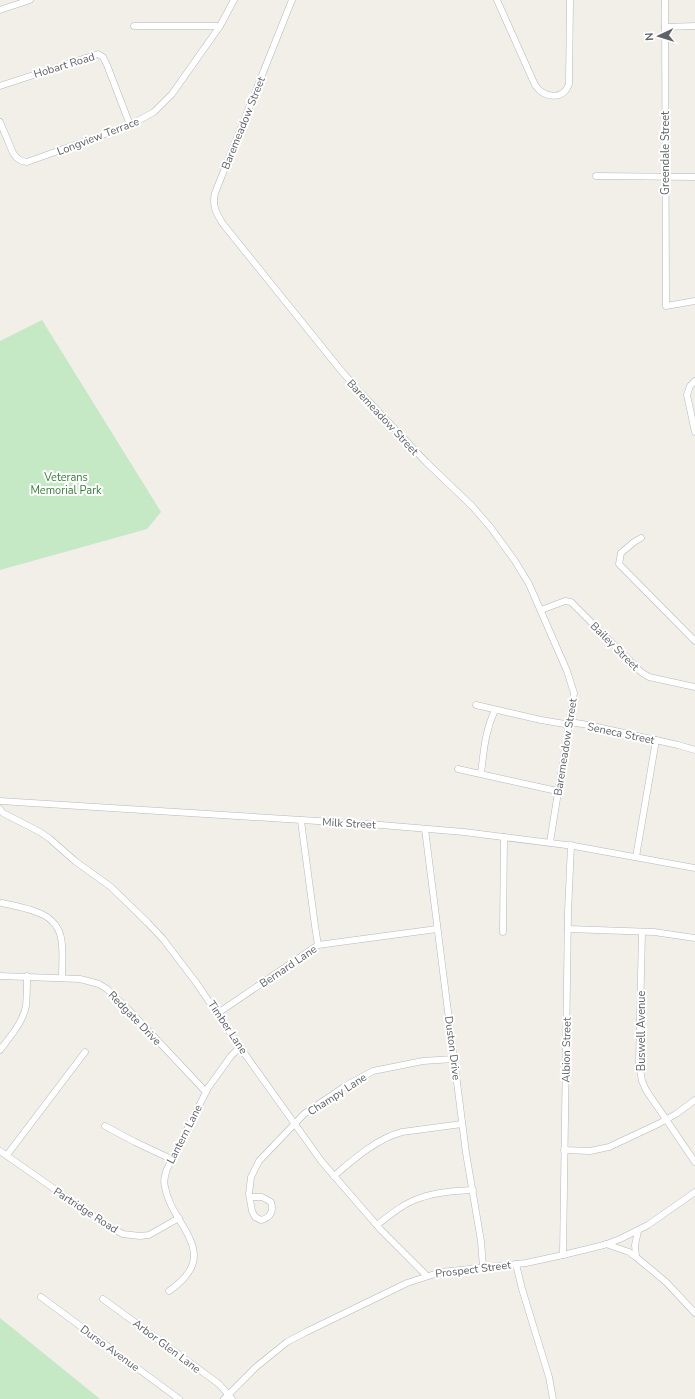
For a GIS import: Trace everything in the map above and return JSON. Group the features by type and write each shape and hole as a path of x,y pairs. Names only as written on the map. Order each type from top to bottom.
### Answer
{"street":[{"path":"0,10 30,0"},
{"name":"Longview Terrace","path":"0,122 16,158 27,162 130,125 154,112 163,105 220,26 234,0"},
{"name":"Baremeadow Street","path":"292,0 215,193 213,199 214,208 223,224 339,368 426,462 472,506 491,528 521,570 533,592 572,686 573,701 570,723 557,792 550,842"},
{"path":"497,0 535,85 543,93 552,96 560,95 569,84 570,0"},
{"name":"Greendale Street","path":"665,0 666,306 695,301"},
{"path":"134,26 220,26"},
{"path":"665,27 695,26"},
{"name":"Hobart Road","path":"0,86 98,54 102,55 130,125"},
{"path":"596,176 695,177"},
{"path":"695,381 690,386 687,395 695,432"},
{"path":"641,538 621,552 619,564 695,641"},
{"name":"Bailey Street","path":"541,610 565,600 570,602 641,672 649,677 695,688"},
{"name":"Seneca Street","path":"476,705 541,720 582,724 695,750"},
{"path":"481,773 487,731 495,710"},
{"path":"636,858 656,740"},
{"path":"458,769 481,773 557,792"},
{"name":"Milk Street","path":"0,801 425,829 504,836 550,842 695,868"},
{"name":"Timber Lane","path":"0,810 40,832 75,861 111,887 136,910 163,939 218,1013 295,1125 334,1176 377,1225 427,1276"},
{"path":"301,821 318,945"},
{"name":"Duston Drive","path":"425,829 462,1124 483,1267"},
{"path":"503,932 504,836"},
{"name":"Albion Street","path":"563,1255 568,929 571,846"},
{"path":"2,903 42,914 50,919 56,926 62,945 62,978"},
{"name":"Bernard Lane","path":"218,1013 318,945 437,929"},
{"path":"568,929 654,932 695,938"},
{"name":"Buswell Avenue","path":"642,932 639,1072 646,1090 695,1162"},
{"name":"Redgate Drive","path":"0,976 26,976 91,981 107,989 128,1009 206,1092"},
{"path":"0,1050 24,1014 27,994 26,976"},
{"name":"Lantern Lane","path":"169,1291 184,1278 190,1269 193,1261 193,1252 191,1240 173,1208 165,1187 164,1178 171,1159 206,1092 217,1074 240,1047"},
{"path":"7,1155 85,1052"},
{"name":"Champy Lane","path":"250,1198 251,1177 259,1161 304,1114 347,1085 373,1071 423,1061 454,1059"},
{"path":"564,1150 601,1150 631,1138 666,1120 695,1100"},
{"path":"334,1176 373,1146 393,1135 402,1132 462,1124"},
{"path":"105,1126 171,1159"},
{"name":"Partridge Road","path":"0,1150 110,1228 123,1234 140,1236 149,1234 179,1218"},
{"path":"377,1225 406,1204 418,1198 472,1190"},
{"name":"Prospect Street","path":"228,1398 256,1366 287,1342 385,1293 427,1276 454,1270 516,1264 563,1255 606,1244 638,1231 695,1192"},
{"path":"636,1257 635,1245 638,1231"},
{"path":"606,1244 629,1252 636,1257 666,1282 695,1313"},
{"path":"516,1264 524,1296 549,1377 553,1399"},
{"name":"Durso Avenue","path":"41,1297 179,1399"},
{"name":"Arbor Glen Lane","path":"103,1299 219,1384 228,1398"}],"green space":[{"name":"Veterans Memorial Park","path":"42,320 161,512 147,529 0,570 0,341"},
{"path":"0,1318 100,1399 0,1399"}]}
